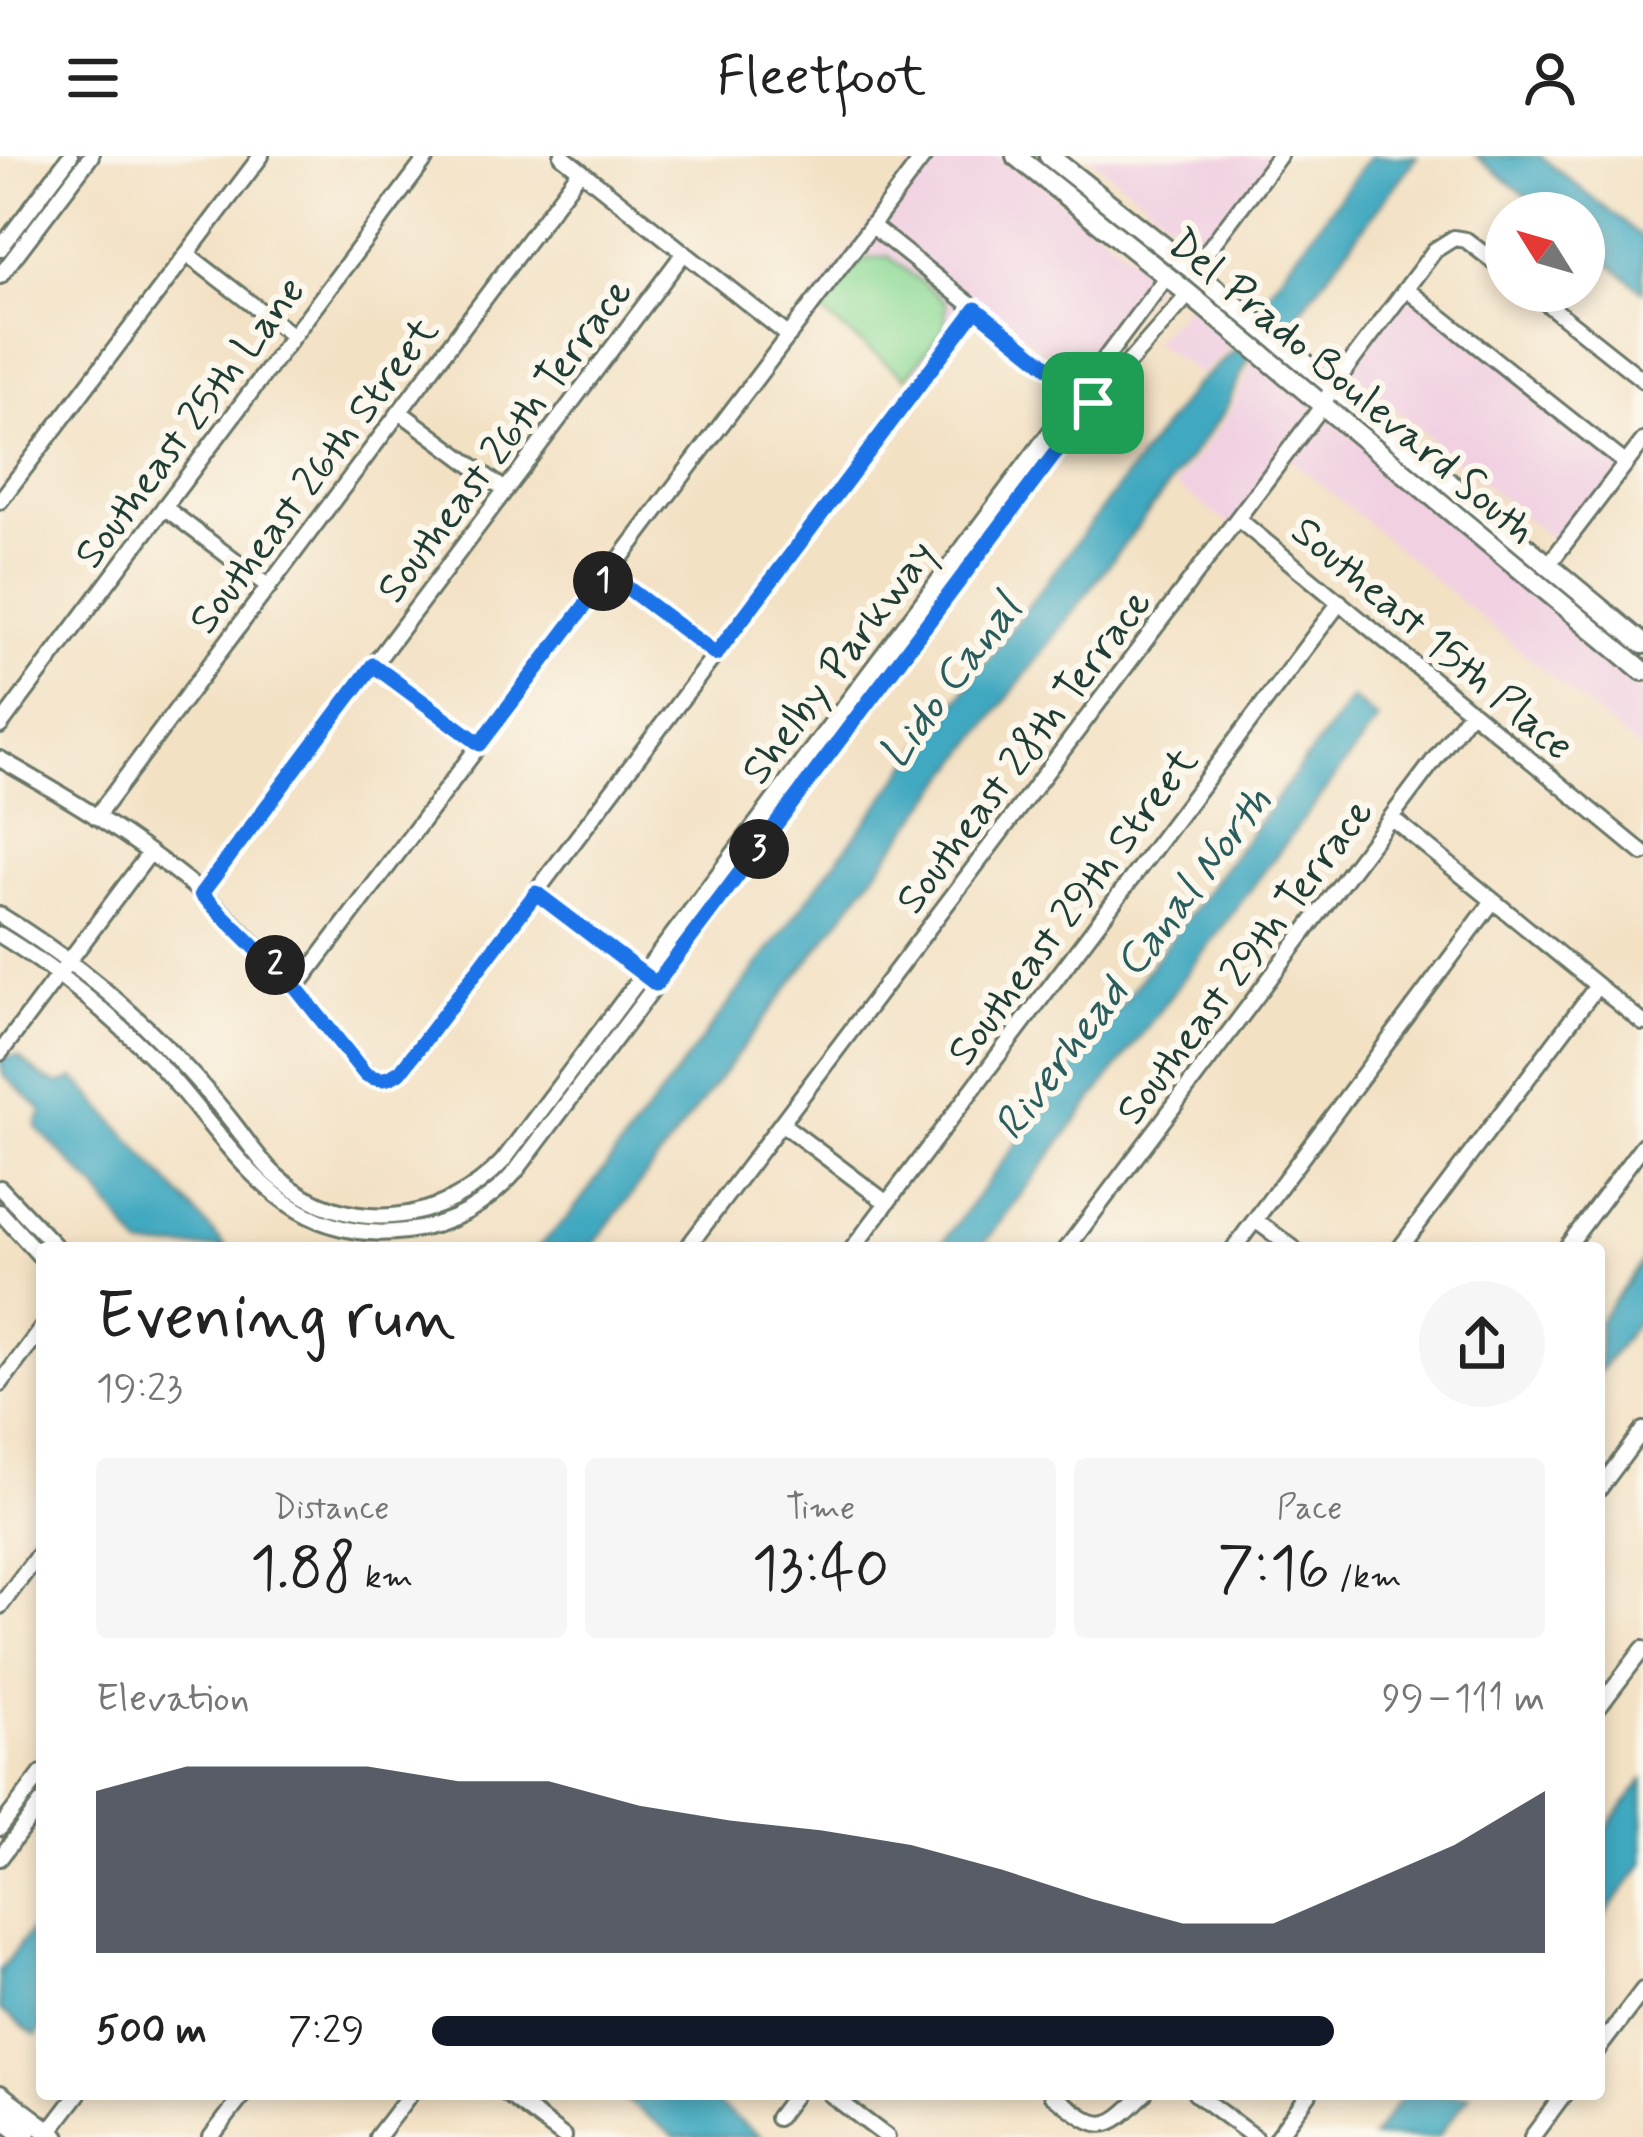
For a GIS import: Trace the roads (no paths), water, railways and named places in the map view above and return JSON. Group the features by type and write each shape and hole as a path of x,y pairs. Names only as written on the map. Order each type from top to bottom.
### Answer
{"main road":[{"name":"Del Prado Boulevard South","path":"1016,156 1190,294 1643,671"},
{"name":"Del Prado Boulevard South","path":"1049,156 1193,269 1643,644"},
{"path":"1109,230 1130,236 1165,263 1193,269"},
{"path":"1167,276 1196,286 1225,309 1247,314"},
{"path":"1492,546 1528,564 1549,564"},
{"path":"0,2095 53,2134"},
{"path":"0,2117 27,2137"}],"street":[{"path":"0,249 70,156"},
{"path":"0,276 91,156"},
{"path":"2,495 261,156"},
{"name":"Southeast 25th Lane","path":"0,726 428,156"},
{"path":"562,156 788,336"},
{"path":"296,988 924,156"},
{"path":"1193,269 1279,156"},
{"name":"Southeast 26th Street","path":"96,817 580,171"},
{"path":"872,226 1087,398"},
{"name":"Southeast 28th Terrace","path":"692,1242 1324,405 1435,250 1454,238 1466,240 1485,255"},
{"path":"187,254 293,335"},
{"name":"Southeast 26th Terrace","path":"201,894 684,254"},
{"name":"Shelby Parkway","path":"63,969 150,1030 201,1084 268,1168 314,1201 362,1216 411,1214 460,1195 503,1161 650,979 1087,398 1167,276"},
{"path":"1406,289 1625,464"},
{"name":"Shelby Parkway","path":"1087,398 1190,294"},
{"path":"0,759 96,817 201,894 296,988 365,1074 388,1080 401,1071 976,309"},
{"path":"1557,312 1643,380"},
{"path":"400,412 505,490"},
{"path":"1549,564 1643,441"},
{"path":"164,507 268,587"},
{"name":"Southeast 15th Place","path":"1238,519 1643,853"},
{"path":"609,574 716,654"},
{"name":"Southeast 29th Street","path":"858,1242 1340,602"},
{"path":"373,665 480,744"},
{"name":"Southeast 29th Terrace","path":"1072,1242 1471,711"},
{"path":"1393,819 1643,1023"},
{"path":"0,1053 148,854"},
{"path":"536,893 650,979"},
{"path":"1239,1242 1493,901"},
{"path":"0,915 63,969"},
{"path":"0,935 63,969"},
{"name":"Shelby Parkway","path":"63,969 147,1052 267,1190 310,1218 359,1232 421,1229 477,1206 516,1171 650,979"},
{"path":"1405,1242 1597,986"},
{"path":"781,1123 887,1203"},
{"path":"1570,1242 1643,1145"},
{"path":"503,1161 516,1171"},
{"path":"0,1188 51,1242"},
{"path":"0,1212 36,1251"},
{"path":"1256,1220 1286,1242"},
{"path":"0,1384 36,1336"},
{"path":"1605,1481 1643,1430"},
{"path":"0,1606 36,1558"},
{"path":"1605,1699 1643,1649"},
{"path":"0,1828 36,1781"},
{"path":"0,1858 36,1810"},
{"path":"1605,2040 1643,1990"},
{"path":"53,2134 74,2100"},
{"path":"212,2137 240,2100"},
{"path":"377,2137 405,2100"},
{"path":"513,2100 546,2132 564,2137"},
{"path":"777,2118 790,2100"},
{"path":"838,2100 887,2137"},
{"path":"1059,2100 1096,2127 1111,2129 1139,2100"},
{"path":"1204,2100 1254,2137"},
{"path":"1276,2137 1304,2100"},
{"path":"1532,2137 1560,2100"}],"water":[{"path":"1370,156 1417,156 1295,318 1259,344 1225,411 596,1242 543,1242 568,1217 1194,386 1236,349 1263,316 1262,300"},
{"path":"1476,156 1540,156 1585,192 1521,192"},
{"path":"1605,208 1643,238 1643,291 1605,260"},
{"path":"1352,698 1378,720 986,1242 943,1242"},
{"path":"0,1050 18,1056 51,1081 73,1078 222,1242 136,1242 96,1188 36,1127 42,1110 3,1075"},
{"path":"1643,1261 1643,1314 1605,1364 1605,1313"},
{"path":"1643,1780 1643,1865 1605,1915 1605,1830"},
{"path":"36,1923 36,2036 0,2010 0,1971"},
{"path":"626,2100 712,2100 761,2137 675,2137"},
{"path":"1400,2100 1466,2100 1438,2137 1372,2137"}],"water label":[{"name":"Lido Canal","path":"948,680"},
{"name":"Riverhead Canal North","path":"1131,962"}]}
